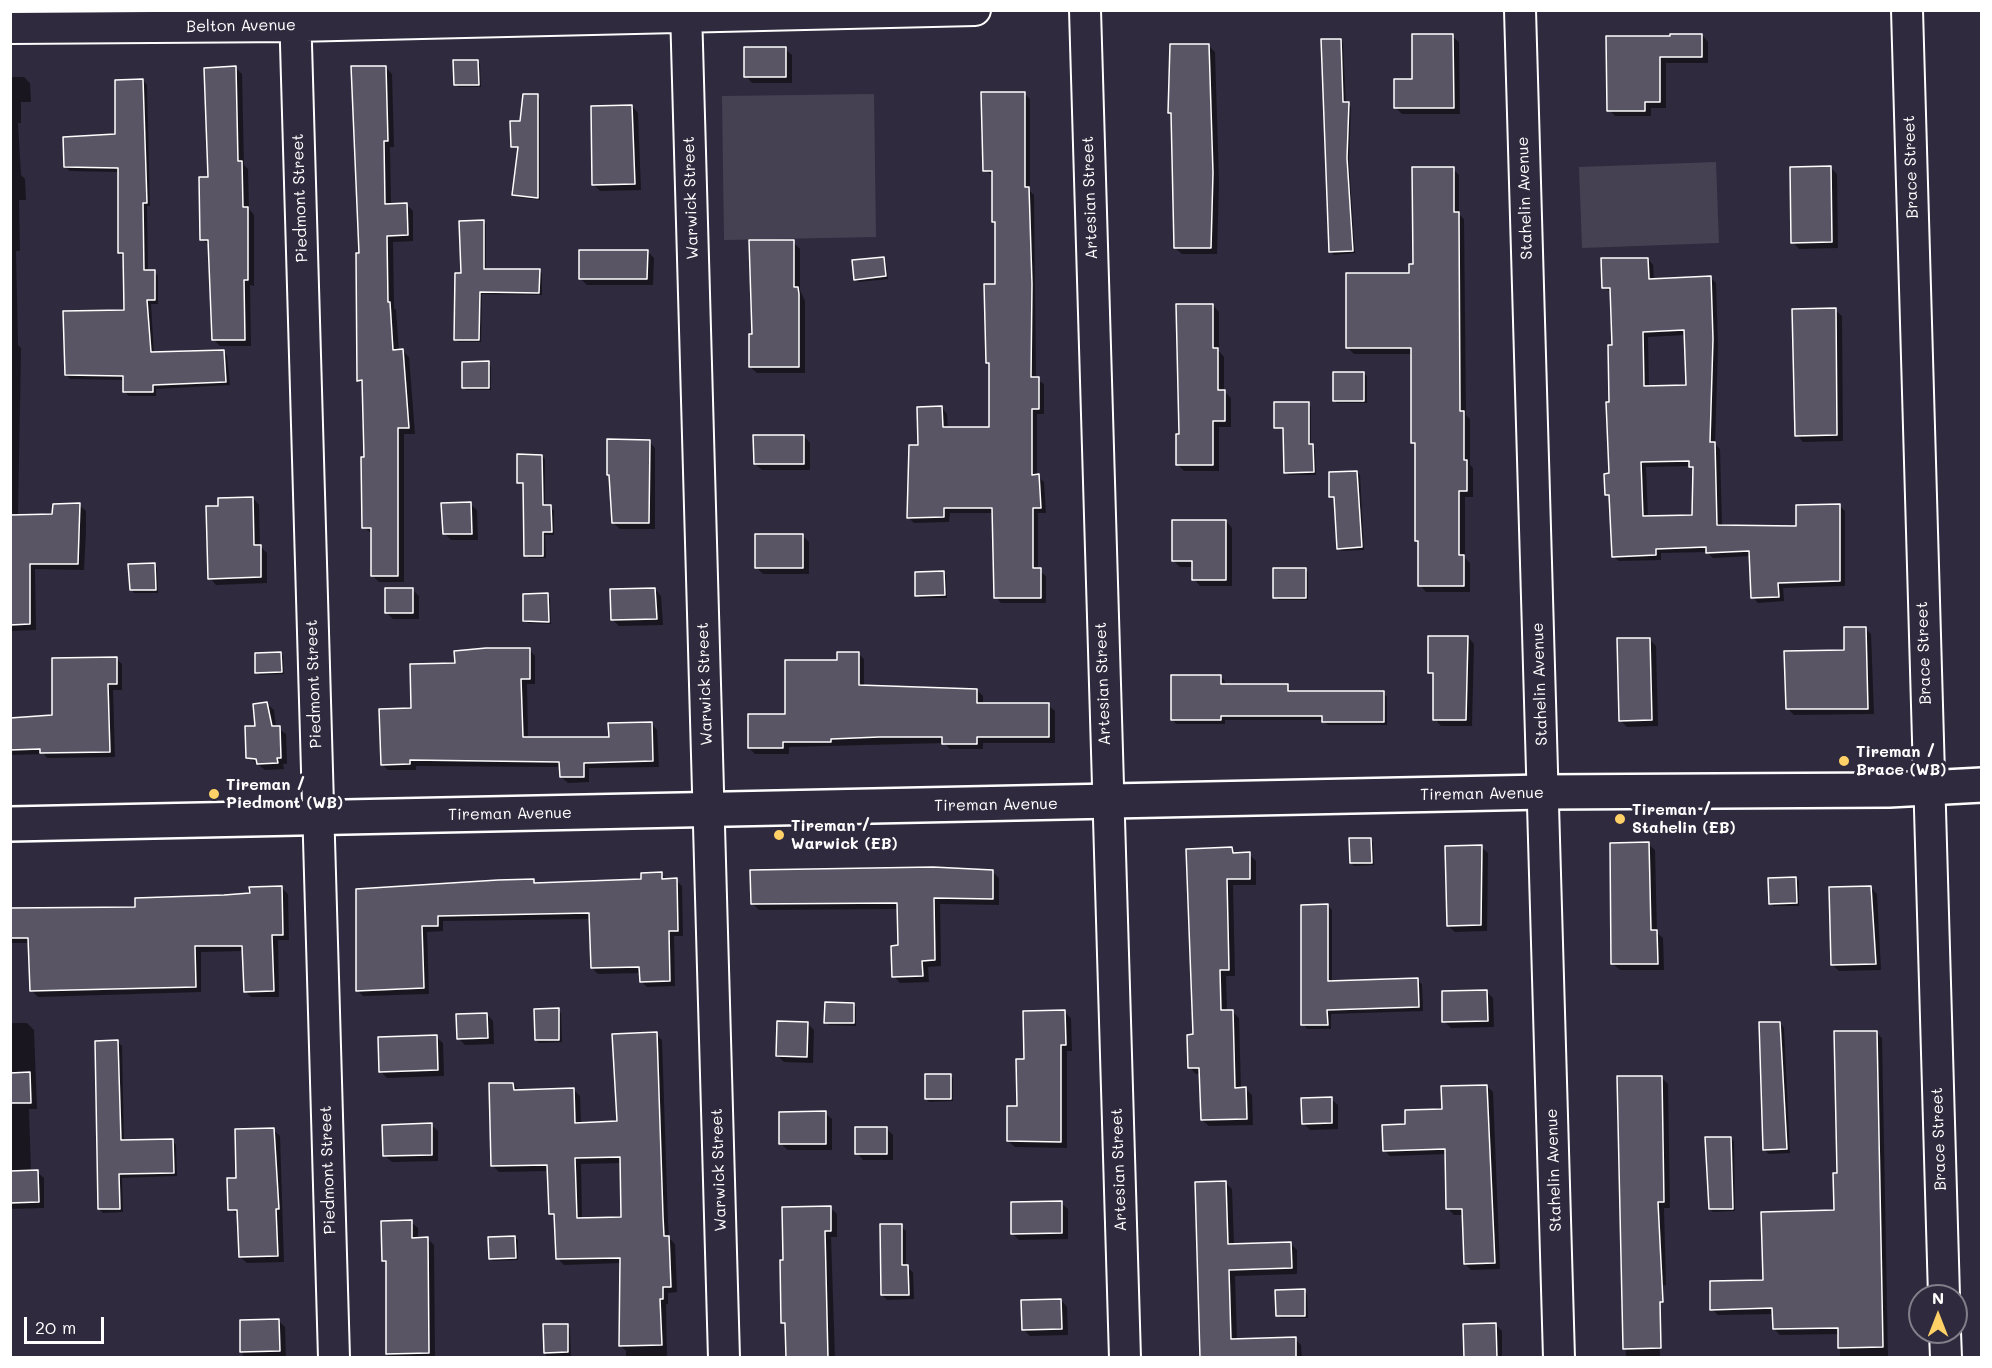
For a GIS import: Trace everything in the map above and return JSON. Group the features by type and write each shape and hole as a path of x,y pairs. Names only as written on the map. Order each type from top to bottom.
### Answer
{"street":[{"name":"Belton Avenue","path":"10,28 295,18 975,10"},
{"name":"Artesian Street","path":"1085,10 1125,1358"},
{"name":"Stahelin Avenue","path":"1520,10 1559,1358"},
{"name":"Brace Street","path":"1907,10 1944,1284"},
{"name":"Warwick Street","path":"686,13 724,1358"},
{"name":"Piedmont Street","path":"295,18 334,1358"},
{"name":"Tireman Avenue","path":"10,824 1543,792 1889,790 1982,785"}],"shaded area":[{"path":"874,94 876,237 724,240 722,96"},
{"path":"1716,162 1719,243 1582,248 1579,167"}],"building":[{"path":"1412,34 1453,34 1454,108 1394,108 1394,79 1412,79"},
{"path":"1670,34 1702,34 1702,57 1660,57 1660,102 1645,102 1645,111 1607,111 1606,36 1670,36"},
{"path":"1321,39 1341,39 1343,102 1349,102 1347,158 1353,251 1329,252"},
{"path":"1170,44 1209,44 1213,173 1211,248 1174,248 1171,113 1168,113"},
{"path":"744,47 786,47 786,77 744,77"},
{"path":"453,60 478,60 479,85 454,85"},
{"path":"236,66 238,161 242,161 243,207 248,207 248,280 244,280 245,340 212,340 208,240 200,240 199,177 208,177 204,68"},
{"path":"351,66 386,66 388,141 384,141 385,204 407,203 408,235 387,236 388,302 390,302 393,350 403,349 409,428 398,428 398,576 371,576 371,528 362,528 361,457 364,457 362,380 357,381 356,253 359,253"},
{"path":"143,79 147,203 143,203 144,270 155,270 155,300 147,300 151,352 224,350 226,382 153,385 153,392 123,392 123,376 65,375 63,311 124,310 123,253 118,253 118,168 64,167 63,137 115,134 115,80"},
{"path":"981,92 1025,92 1025,187 1029,187 1032,284 1031,377 1039,377 1039,409 1032,409 1032,475 1039,474 1041,508 1033,508 1033,568 1041,568 1041,598 994,598 992,508 944,508 944,517 907,518 909,445 918,445 917,407 942,406 943,427 989,427 989,363 986,363 984,284 995,284 995,222 992,222 992,171 983,171"},
{"path":"523,94 538,94 538,198 512,195 518,147 511,147 510,121 520,121"},
{"path":"632,105 635,184 592,185 591,106"},
{"path":"1831,166 1832,242 1791,243 1790,167"},
{"path":"1412,167 1454,167 1454,212 1459,212 1460,411 1464,411 1464,460 1467,460 1467,491 1459,491 1459,555 1464,555 1464,586 1418,586 1418,541 1415,541 1415,443 1411,443 1411,348 1346,348 1346,273 1409,273 1409,264 1413,264"},
{"path":"484,220 484,269 540,269 539,293 480,292 479,340 454,340 455,273 461,273 459,221"},
{"path":"749,240 794,240 794,287 798,287 799,294 799,367 749,367 749,334 752,334"},
{"path":"579,250 648,250 647,279 579,279"},
{"path":"884,257 886,276 854,280 852,260"},
{"path":"1601,258 1648,258 1649,279 1711,276 1713,339 1710,442 1715,442 1717,525 1796,526 1796,505 1840,504 1840,581 1778,583 1779,597 1751,598 1749,551 1706,553 1706,547 1656,549 1656,555 1612,557 1609,495 1605,495 1604,474 1609,473 1606,402 1609,402 1608,345 1612,345 1610,288 1602,288","holes":["1684,330 1686,385 1644,386 1643,332","1689,461 1689,467 1693,467 1692,515 1643,516 1641,462"]},
{"path":"1176,304 1213,304 1213,348 1218,348 1218,390 1225,390 1225,421 1213,421 1213,465 1176,465 1176,434 1179,434"},
{"path":"1836,308 1837,435 1795,436 1792,309"},
{"path":"489,361 489,388 462,388 462,362"},
{"path":"1333,372 1364,372 1364,401 1333,401"},
{"path":"1274,402 1309,402 1309,444 1313,444 1314,472 1284,473 1283,428 1274,428"},
{"path":"753,435 804,435 804,464 754,464"},
{"path":"607,439 650,440 649,523 612,523 609,475 607,475"},
{"path":"517,454 542,455 543,505 551,505 552,532 543,532 543,556 524,556 523,483 517,483"},
{"path":"1357,471 1362,547 1337,549 1334,497 1329,497 1329,472"},
{"path":"253,497 254,545 261,545 261,577 208,579 206,506 218,506 218,498"},
{"path":"471,502 472,534 443,534 441,503"},
{"path":"80,503 78,564 30,564 30,624 10,625 10,515 52,514 53,504"},
{"path":"1172,520 1226,520 1226,580 1192,580 1192,561 1172,561"},
{"path":"755,534 803,534 803,568 755,568"},
{"path":"155,563 156,590 130,590 128,564"},
{"path":"1273,568 1306,568 1306,598 1273,598"},
{"path":"944,571 945,595 915,596 915,572"},
{"path":"385,588 413,588 413,613 385,613"},
{"path":"655,588 657,619 611,620 610,589"},
{"path":"548,593 549,622 523,621 523,594"},
{"path":"1844,627 1866,627 1868,709 1786,709 1784,651 1844,650"},
{"path":"1428,636 1468,636 1466,720 1433,720 1433,673 1428,673"},
{"path":"1617,638 1650,638 1652,720 1619,721"},
{"path":"530,648 530,679 521,679 523,737 609,737 608,723 652,722 653,761 584,763 584,777 560,777 559,762 410,760 410,764 381,765 379,709 411,708 410,664 455,663 454,651"},
{"path":"281,652 282,672 255,673 255,653"},
{"path":"837,652 859,652 859,685 977,689 977,703 1049,703 1049,737 977,737 977,744 942,744 942,737 879,737 831,739 831,742 783,742 783,748 748,748 748,714 785,714 785,660 837,660"},
{"path":"117,657 117,684 108,684 110,752 40,753 40,749 10,750 10,718 52,715 52,658"},
{"path":"1171,675 1221,675 1221,684 1288,684 1288,691 1384,691 1384,722 1322,722 1322,716 1221,716 1221,720 1171,720"},
{"path":"267,702 272,726 280,726 281,758 277,758 278,763 257,764 256,759 246,758 245,726 255,726 253,704"},
{"path":"1349,838 1371,838 1372,863 1350,863"},
{"path":"1649,842 1651,930 1657,930 1658,964 1611,964 1610,843"},
{"path":"1482,845 1481,925 1447,926 1445,846"},
{"path":"1232,847 1233,853 1250,852 1250,879 1227,879 1229,970 1220,970 1221,1010 1233,1010 1235,1088 1246,1087 1247,1119 1201,1120 1199,1068 1188,1068 1187,1035 1193,1034 1186,849"},
{"path":"933,867 993,870 993,899 934,898 935,960 922,961 923,976 892,977 891,946 898,945 897,903 751,904 750,870"},
{"path":"662,872 662,879 677,878 678,931 669,931 670,981 640,982 639,967 591,968 589,913 438,916 438,926 422,926 424,988 356,991 356,889 498,880 534,879 534,883 641,879 641,873"},
{"path":"1796,877 1797,903 1769,904 1768,878"},
{"path":"282,886 283,935 272,935 274,991 244,992 242,946 195,946 196,987 30,991 28,938 10,938 10,908 135,907 135,898 250,893 249,887"},
{"path":"1871,886 1876,964 1831,965 1829,887"},
{"path":"1328,904 1328,981 1418,978 1419,1007 1327,1010 1328,1025 1301,1025 1301,905"},
{"path":"1487,990 1488,1021 1442,1022 1442,991"},
{"path":"825,1002 854,1003 854,1023 824,1023"},
{"path":"559,1008 559,1040 535,1040 534,1009"},
{"path":"1065,1010 1066,1045 1061,1045 1061,1142 1007,1141 1007,1106 1017,1106 1016,1059 1024,1059 1023,1011"},
{"path":"487,1013 488,1038 457,1039 456,1014"},
{"path":"777,1021 808,1022 807,1057 776,1056"},
{"path":"1759,1022 1780,1022 1787,1149 1763,1150"},
{"path":"1834,1031 1877,1031 1883,1347 1838,1348 1838,1328 1773,1329 1772,1308 1710,1310 1710,1281 1763,1280 1761,1212 1834,1210 1833,1173 1837,1173"},
{"path":"657,1032 664,1236 669,1236 671,1287 663,1287 663,1299 660,1299 662,1345 619,1346 620,1258 556,1259 554,1214 549,1214 547,1165 491,1166 489,1083 513,1083 514,1090 574,1088 575,1123 617,1121 612,1034","holes":["620,1157 621,1217 577,1218 575,1158"]},
{"path":"437,1035 438,1070 379,1072 378,1037"},
{"path":"118,1040 121,1140 173,1139 174,1173 119,1174 120,1209 98,1209 95,1041"},
{"path":"30,1072 31,1103 10,1103 10,1073"},
{"path":"925,1074 951,1074 951,1099 925,1099"},
{"path":"1617,1076 1662,1076 1664,1202 1658,1202 1663,1302 1660,1302 1661,1348 1623,1349"},
{"path":"1487,1085 1495,1263 1464,1264 1462,1209 1446,1209 1445,1149 1383,1151 1382,1125 1405,1124 1405,1110 1442,1109 1441,1086"},
{"path":"1332,1097 1332,1123 1302,1124 1301,1098"},
{"path":"826,1111 826,1144 779,1144 779,1112"},
{"path":"432,1123 432,1155 383,1156 382,1125"},
{"path":"855,1127 887,1127 887,1154 855,1154"},
{"path":"274,1128 279,1209 276,1209 278,1256 239,1257 237,1210 228,1210 227,1178 236,1178 235,1129"},
{"path":"1705,1137 1731,1137 1733,1209 1709,1209"},
{"path":"38,1170 39,1202 10,1203 10,1171"},
{"path":"1226,1181 1228,1244 1291,1242 1292,1268 1229,1270 1231,1339 1296,1337 1296,1358 1200,1358 1195,1182"},
{"path":"1062,1201 1062,1233 1011,1234 1011,1202"},
{"path":"831,1206 831,1231 825,1231 828,1358 786,1358 785,1323 781,1323 782,1207"},
{"path":"412,1220 412,1238 428,1237 429,1353 386,1354 386,1261 382,1261 381,1221"},
{"path":"880,1224 902,1224 902,1265 908,1265 909,1295 881,1295"},
{"path":"515,1236 516,1258 489,1259 488,1237"},
{"path":"1305,1289 1305,1316 1276,1316 1275,1290"},
{"path":"1061,1299 1062,1329 1022,1330 1021,1300"},
{"path":"279,1319 280,1351 240,1352 240,1320"},
{"path":"1496,1323 1497,1358 1464,1358 1463,1324"},
{"path":"543,1324 568,1324 568,1352 544,1353"}],"place":[{"name":"Tireman / Brace (WB)","path":"1844,761"},
{"name":"Tireman / Piedmont (WB)","path":"214,794"},
{"name":"Tireman / Stahelin (EB)","path":"1620,819"},
{"name":"Tireman / Warwick (EB)","path":"779,835"}]}
